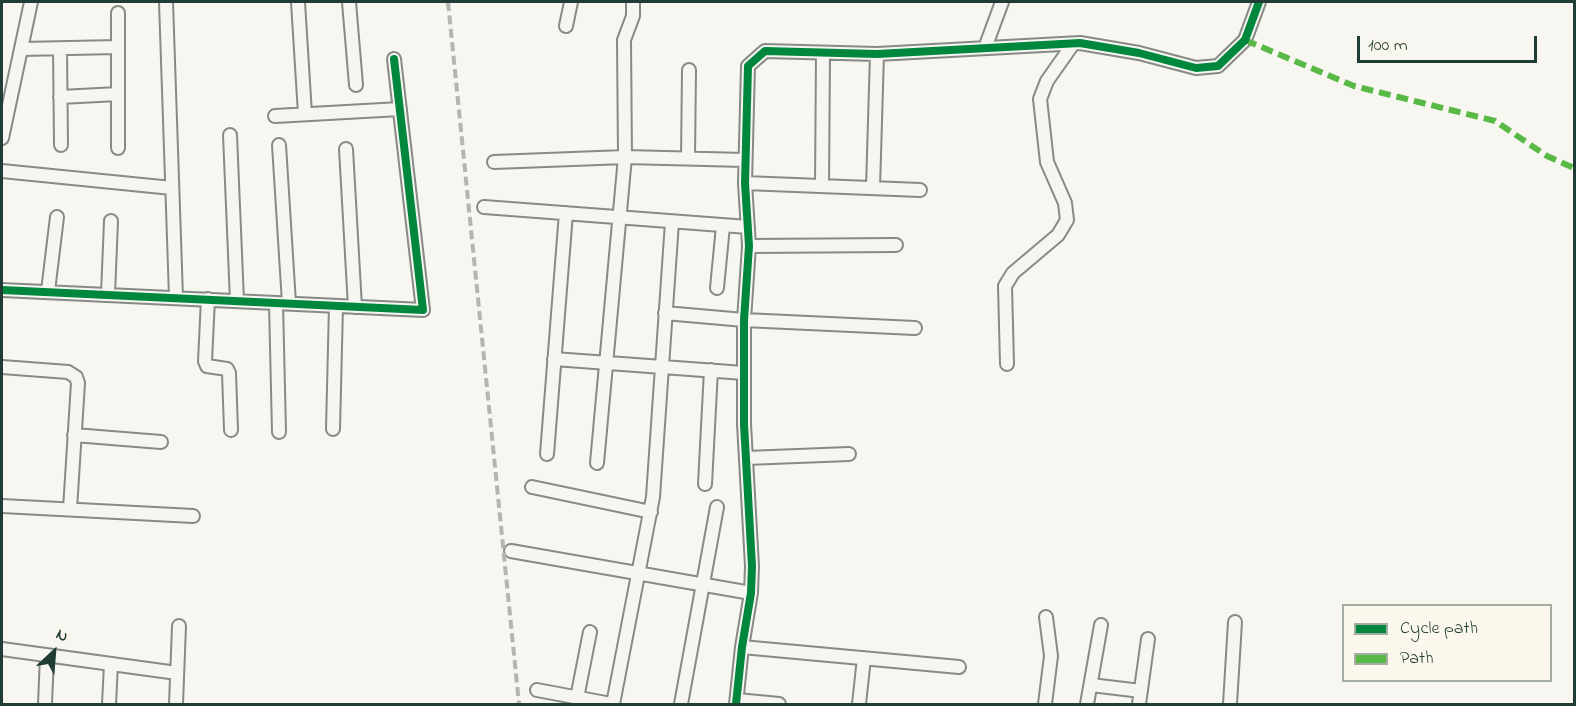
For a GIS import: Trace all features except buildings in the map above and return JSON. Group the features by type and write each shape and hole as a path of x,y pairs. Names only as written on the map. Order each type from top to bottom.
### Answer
{"street":[{"path":"2,138 31,2"},
{"path":"166,2 176,297"},
{"path":"298,2 305,114"},
{"path":"349,2 356,85"},
{"path":"566,26 572,2"},
{"path":"597,463 625,157 624,39 633,16 633,2"},
{"path":"985,48 1002,2"},
{"path":"779,705 736,702 741,647 751,593 744,373 744,320 749,246 745,183 748,66 765,51 877,54 1073,44 1138,53 1196,68 1218,66 1245,40 1259,2"},
{"path":"118,13 118,148"},
{"path":"1007,364 1005,286 1013,273 1058,235 1067,220 1065,204 1047,162 1040,99 1047,81 1073,44"},
{"path":"21,50 118,47"},
{"path":"60,49 61,145"},
{"path":"822,186 823,52"},
{"path":"873,188 877,54"},
{"path":"2,290 423,310 394,59"},
{"path":"688,158 689,70"},
{"path":"60,97 118,94"},
{"path":"275,116 400,109"},
{"path":"230,135 237,301"},
{"path":"279,146 290,303"},
{"path":"346,149 355,307"},
{"path":"494,162 625,157 745,160"},
{"path":"2,171 172,188"},
{"path":"745,183 920,190"},
{"path":"484,207 748,227"},
{"path":"547,454 566,213"},
{"path":"48,291 57,217"},
{"path":"108,294 111,221"},
{"path":"537,690 612,705 651,512 672,222"},
{"path":"717,288 723,226"},
{"path":"749,246 896,244"},
{"path":"208,299 206,361 207,366 227,369 229,373 231,430"},
{"path":"276,303 279,432"},
{"path":"333,429 336,306"},
{"path":"665,313 744,320 915,328"},
{"path":"554,359 744,373"},
{"path":"2,368 68,372 76,377 78,383 70,509"},
{"path":"705,484 711,370"},
{"path":"74,435 161,442"},
{"path":"746,459 849,454"},
{"path":"532,487 651,512"},
{"path":"2,506 193,516"},
{"path":"681,705 717,507"},
{"path":"511,551 751,593"},
{"path":"1045,705 1051,656 1046,617"},
{"path":"1230,705 1235,622"},
{"path":"1087,705 1101,625"},
{"path":"176,705 179,626"},
{"path":"577,698 590,632"},
{"path":"1139,705 1148,639"},
{"path":"741,647 959,667"},
{"path":"2,649 177,673"},
{"path":"45,705 47,655"},
{"path":"859,705 864,658"},
{"path":"109,705 111,664"},
{"path":"1091,685 1141,691"}],"railway":[{"path":"448,2 519,704"}],"marked path":[{"path":"1245,40 1354,86 1495,121 1547,156 1574,168"}],"cycle path":[{"path":"736,704 751,593 752,566 744,424 744,320 749,246 745,183 748,66 765,51 877,54 1080,43 1139,53 1196,68 1218,66 1245,40 1259,2"},
{"path":"2,290 423,310 394,59"}]}
